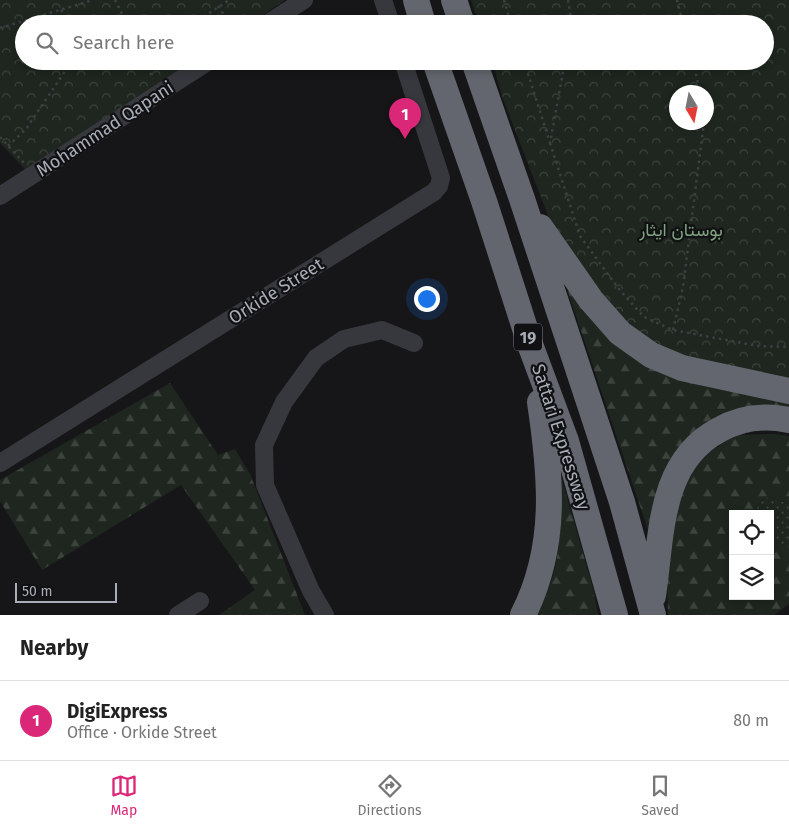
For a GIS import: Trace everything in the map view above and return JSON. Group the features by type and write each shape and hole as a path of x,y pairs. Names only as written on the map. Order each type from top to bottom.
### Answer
{"highway":[{"path":"416,0 420,15"},
{"path":"454,0 459,15"},
{"name":"Sattari Expressway","path":"438,70 484,201 531,347 566,441 615,615"},
{"name":"19","path":"477,70 522,199 622,502 652,610"},
{"path":"522,199 591,300 620,334 650,354 682,368 789,391"},
{"path":"523,615 539,582 548,534 549,491 544,429 531,347"},
{"path":"652,610 666,503 684,458 706,436 745,419 764,417 789,420"}],"street":[{"path":"281,15 304,0"},
{"path":"383,0 388,15"},
{"name":"Mohammad Qapani","path":"0,196 195,70"},
{"name":"Orkide Street","path":"0,463 434,192 439,186 441,178 406,70"},
{"path":"325,615 312,591 265,485 264,444 284,402 316,358 344,339 382,330 414,343"},
{"path":"178,615 200,601"}],"path":[{"path":"44,15 93,0"},
{"path":"115,0 122,15"},
{"path":"206,15 229,0"},
{"path":"504,0 509,15"},
{"path":"568,0 570,15"},
{"path":"677,0 681,15"},
{"path":"218,6 224,15"},
{"path":"61,10 65,15"},
{"path":"0,28 15,24"},
{"path":"8,146 26,130 66,70"},
{"path":"149,70 156,88"},
{"path":"527,70 580,236 618,288 644,317 673,330 758,346 789,347"},
{"path":"550,142 563,70"},
{"path":"694,70 698,85"},
{"path":"673,330 683,287 703,130"},
{"path":"0,137 28,168"}],"green space":[{"path":"0,0 285,0 263,15 15,15 15,70 181,70 26,170 0,143"},
{"name":"بوستان ایثار","path":"471,0 789,0 789,386 671,354 617,319 554,231 503,99 495,70 774,70 774,15 476,15"},
{"path":"555,253 789,400 789,414 711,426 654,548"},
{"path":"170,383 218,455 235,449 250,474 305,615 219,615 255,590 181,485 42,570 0,501 0,480"},
{"path":"774,434 789,436 789,504 771,498 763,498 756,510 729,510 729,600 774,600 774,540 789,548 789,604 774,615 668,615 667,575 672,508 699,459 736,435"},
{"path":"556,459 593,588 598,615 536,615 546,596 557,558 560,520"},
{"path":"763,498 771,498 789,504 789,548 774,540 774,510 756,510"}],"place":[{"name":"DigiExpress","path":"405,139"}]}
